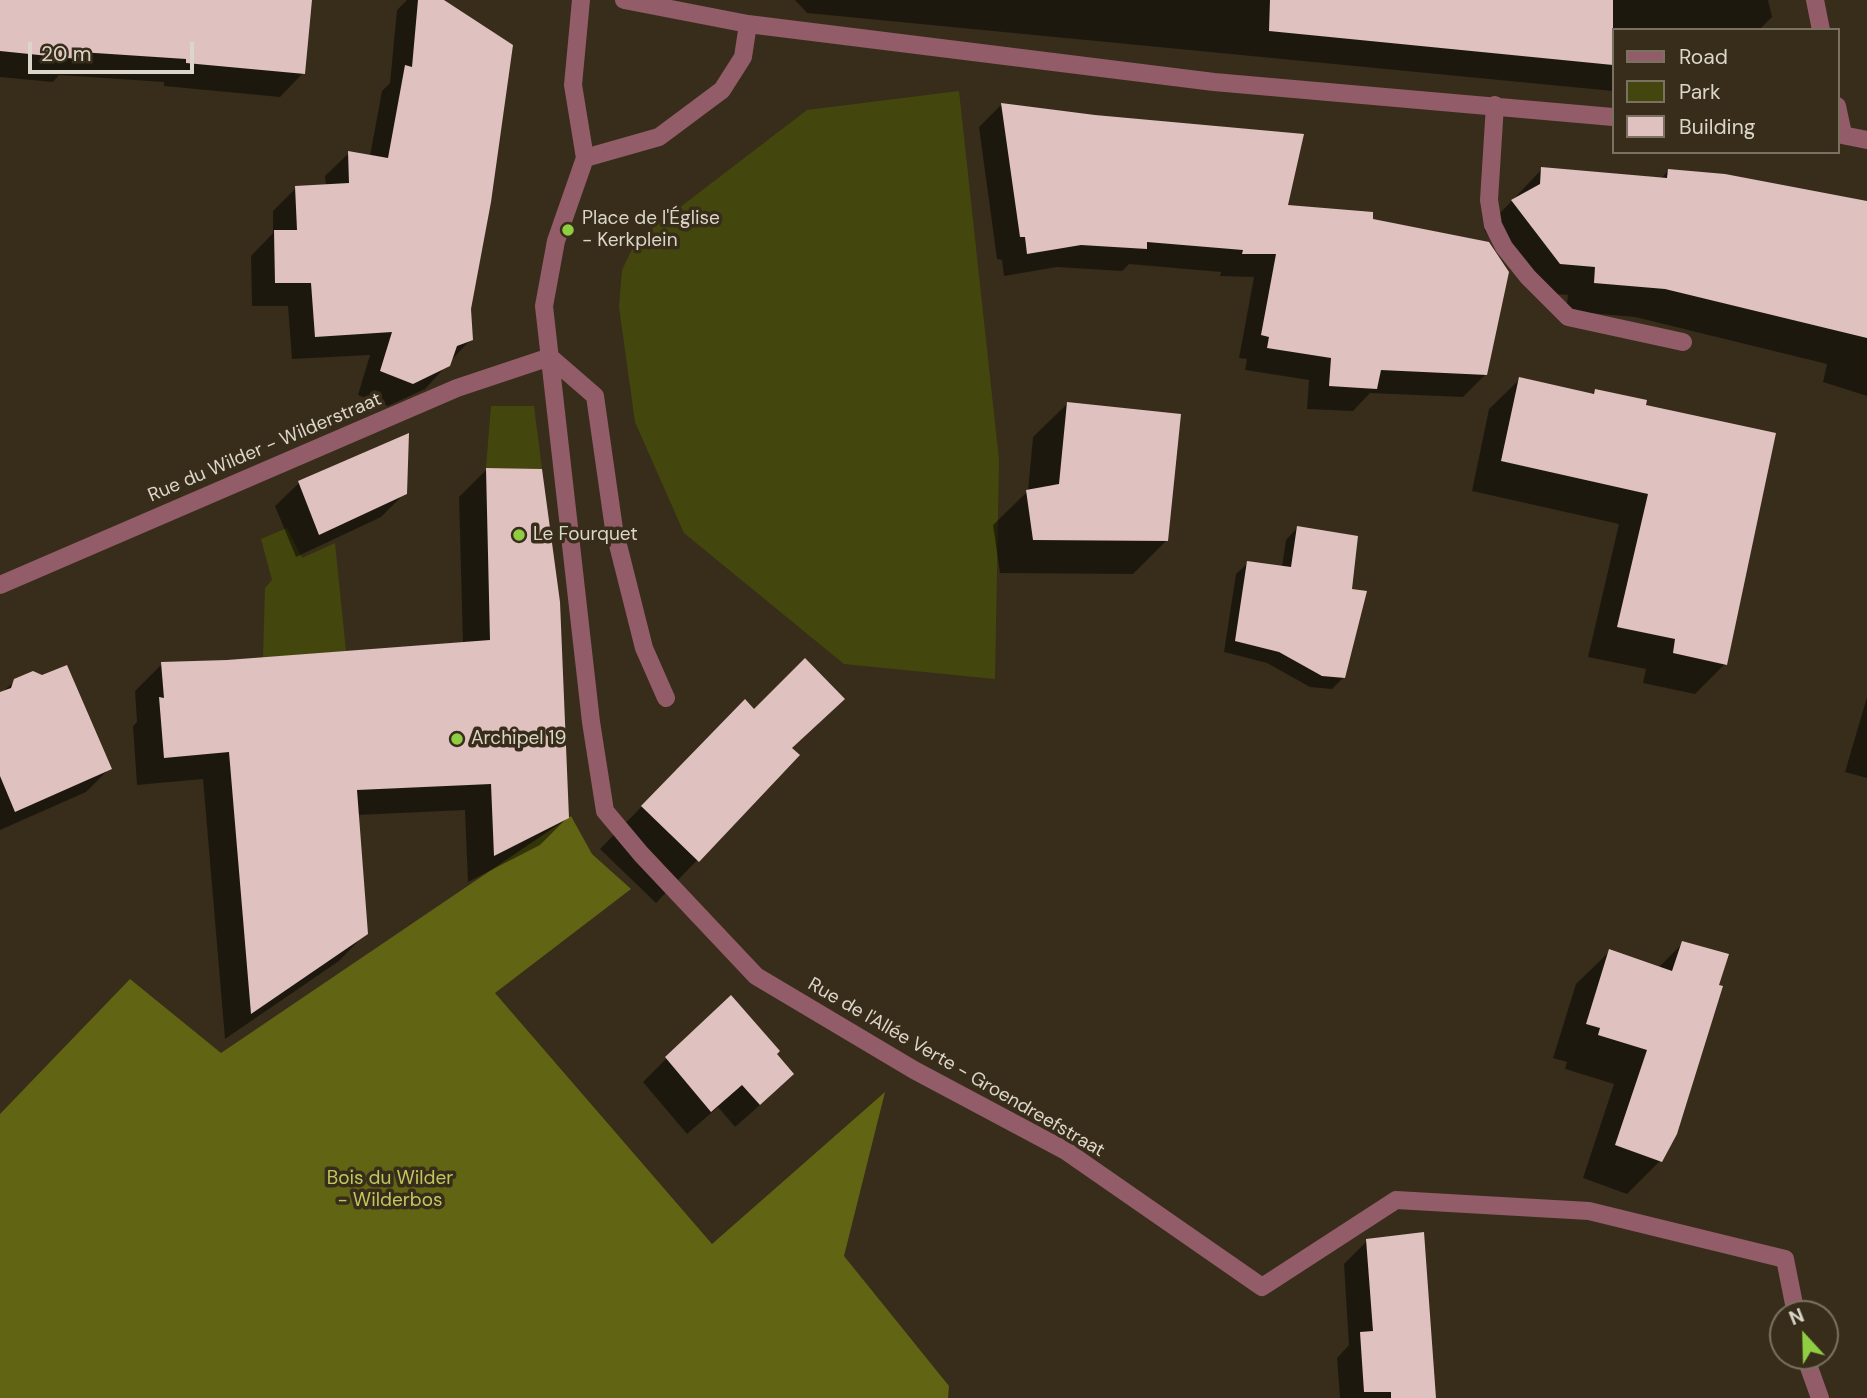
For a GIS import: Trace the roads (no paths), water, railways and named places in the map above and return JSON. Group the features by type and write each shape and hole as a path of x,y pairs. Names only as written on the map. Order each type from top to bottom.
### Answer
{"street":[{"path":"580,0 573,85 585,158 556,241 544,306 550,356 594,396 614,529 644,648 666,698"},
{"path":"624,0 705,9 748,24 1214,82 1612,117"},
{"path":"1815,0 1821,28"},
{"path":"585,158 659,137 722,90 743,57 748,24"},
{"path":"1495,105 1489,200 1493,225 1504,247 1528,277 1568,317 1683,342"},
{"path":"1840,134 1867,140"},
{"name":"Rue de l'Allée Verte - Groendreefstraat","path":"550,356 591,722 605,811 641,854 756,975 914,1070 1066,1152 1262,1287 1396,1200 1588,1211 1785,1259 1793,1300"},
{"name":"Rue du Wilder - Wilderstraat","path":"0,585 457,388 550,356"},
{"path":"1810,1370 1820,1398"}],"place":[{"name":"Place de l'Église - Kerkplein","path":"568,230"},
{"name":"Le Fourquet","path":"519,535"},
{"name":"Archipel 19","path":"457,739"}],"park label":[{"name":"Bois du Wilder - Wilderbos","path":"390,1190"}]}
